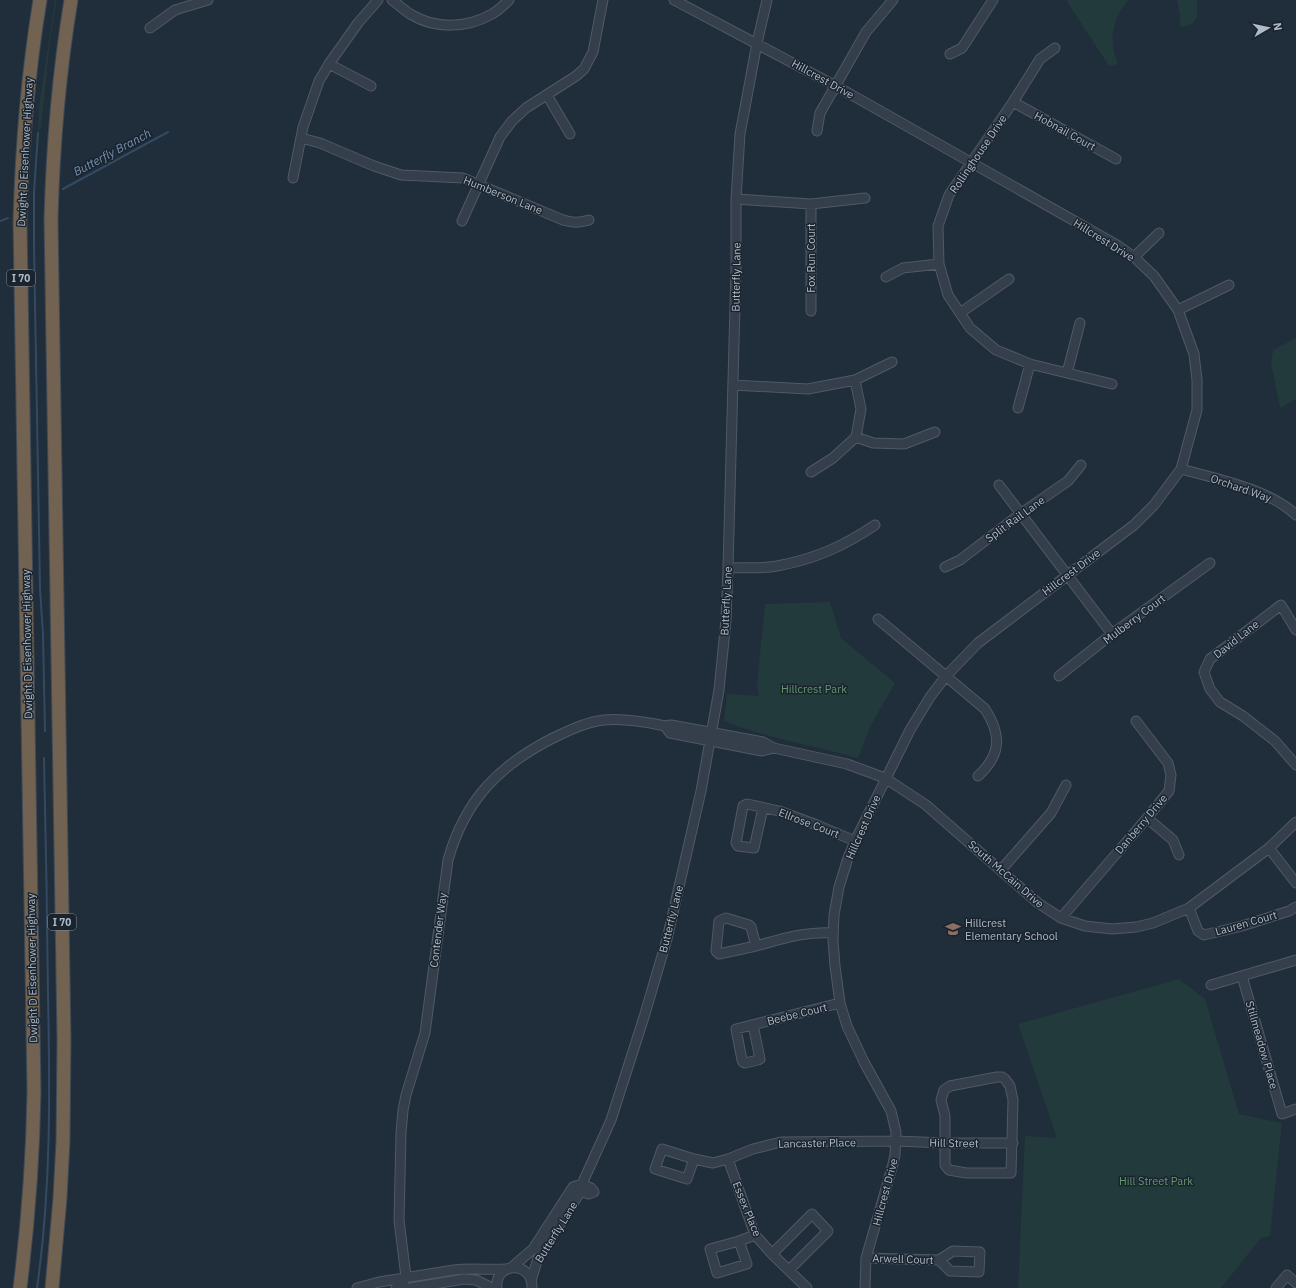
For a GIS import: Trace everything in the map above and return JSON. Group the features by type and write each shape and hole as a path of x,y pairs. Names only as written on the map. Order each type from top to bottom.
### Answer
{"highway":[{"name":"Dwight D Eisenhower Highway","path":"20,1288 30,1197 34,1092 20,220 26,107 40,0"},
{"name":"I 70","path":"52,1288 60,1198 63,1142 64,1039 51,219 56,117 60,73 71,0"}],"street":[{"path":"150,28 175,10 208,0"},
{"path":"293,178 301,138 311,102 319,81 358,23 378,0"},
{"path":"392,0 413,15 424,20 446,25 458,25 479,20 491,15 509,0"},
{"path":"462,221 500,138 512,121 526,108 576,76 584,69 590,60 596,42 603,0"},
{"name":"Hillcrest Drive","path":"674,0 836,86 1118,245 1134,257 1154,276 1178,310 1194,354 1197,380 1197,410 1182,469 1154,505 1134,525 1067,574 978,643 946,676 930,696 910,730 855,841 839,887 834,915 833,933 835,966 840,1003 847,1026 864,1062 891,1111 896,1132 893,1164 866,1258 865,1288"},
{"name":"Butterfly Lane","path":"533,1285 534,1269 538,1258 581,1187 615,1107 667,939 701,791 711,737 722,668 726,620 736,268 736,199 740,134 757,43 767,0"},
{"path":"817,131 820,113 866,32 893,0"},
{"path":"950,54 962,48 993,0"},
{"name":"Rollinghouse Drive","path":"1055,48 1040,59 1013,102 949,195 938,226 939,264 948,296 970,328 996,350 1030,364 1112,384"},
{"path":"329,64 371,86"},
{"path":"547,95 570,134"},
{"name":"Hobnail Court","path":"1013,102 1116,159"},
{"name":"Humberson Lane","path":"301,138 320,143 374,166 401,175 463,178 563,220 573,223 580,223 589,220"},
{"path":"736,199 811,204 864,198"},
{"name":"Fox Run Court","path":"811,204 811,311"},
{"path":"1134,257 1159,232"},
{"path":"886,277 903,268 939,264"},
{"path":"960,313 1009,279"},
{"path":"1178,310 1230,285"},
{"path":"1067,373 1080,323"},
{"path":"733,385 808,390 855,380 892,362"},
{"path":"1018,408 1030,364"},
{"path":"811,472 833,458 856,437 861,409 855,380"},
{"path":"856,437 873,443 904,444 935,432"},
{"name":"Split Rail Lane","path":"945,567 960,560 1020,514 1068,481 1081,465"},
{"name":"Orchard Way","path":"1182,469 1271,497 1290,509 1296,515"},
{"path":"999,485 1112,634"},
{"path":"728,568 776,566 821,555 853,540 875,525"},
{"name":"Mulberry Court","path":"1059,676 1112,634 1210,563"},
{"name":"David Lane","path":"1296,630 1281,605 1210,659 1204,672 1210,689 1220,702 1243,716 1275,741 1296,765"},
{"path":"878,619 985,709 992,719 996,729 996,745 994,755 990,763 978,776"},
{"name":"Contender Way","path":"406,1277 399,1220 403,1110 425,1033 445,872 452,844 459,828 475,801 489,783 507,766 523,754 563,733 586,724 605,720 624,720 664,726 671,725 711,737"},
{"name":"Danberry Drive","path":"1061,918 1169,791 1171,775 1168,763 1136,721"},
{"name":"South McCain Drive","path":"711,737 763,742 774,748 847,764 885,778 926,805 1038,903 1061,918 1085,926 1112,929 1136,927 1153,923 1189,908 1268,848 1296,822"},
{"path":"1000,870 1051,813 1066,785"},
{"name":"Ellrose Court","path":"763,808 754,848 738,846 736,843 743,806 746,804 779,811 855,841"},
{"path":"1147,818 1173,840 1179,855"},
{"path":"1268,848 1296,883"},
{"name":"Lauren Court","path":"1189,908 1198,931 1204,935 1242,926 1289,911 1296,907"},
{"path":"756,946 751,927 749,925 726,918 719,921 716,951 719,954 756,946 798,935 833,933"},
{"path":"1211,985 1296,960"},
{"name":"Stillmeadow Place","path":"1242,976 1282,1114 1296,1109"},
{"name":"Beebe Court","path":"753,1025 840,1003"},
{"path":"997,1077 1002,1077 1005,1079 1012,1093 1013,1100 1013,1143 1011,1173 966,1173 949,1170 945,1164 945,1116 941,1100 944,1090 956,1084 997,1077"},
{"name":"Hill Street","path":"896,1141 1013,1143"},
{"name":"Lancaster Place","path":"694,1159 713,1163 753,1149 781,1142 896,1141"},
{"name":"Essex Place","path":"728,1159 755,1235 807,1288"},
{"name":"Butterfly Lane","path":"508,1269 533,1249 573,1187 581,1187"},
{"path":"772,1254 812,1214 828,1231 789,1270"},
{"path":"739,1241 755,1235"},
{"name":"Arwell Court","path":"866,1258 940,1260"},
{"path":"357,1288 379,1282 464,1268 488,1270 516,1268 526,1272 533,1285"},
{"path":"497,1288 499,1276 508,1269"},
{"path":"1276,1288 1286,1275 1296,1283"},
{"path":"396,1288 402,1285 406,1277"},
{"path":"410,1288 464,1279 476,1280 492,1288"}],"green space":[{"path":"55,0 57,0 50,41 41,128 38,133 39,106"},
{"path":"1066,0 1128,0 1118,15 1113,31 1113,47 1118,64 1109,66"},
{"path":"1177,0 1197,0 1197,14 1192,24 1182,27 1180,25"},
{"path":"1296,338 1296,399 1280,408 1271,363 1273,350"},
{"name":"Hillcrest Park","path":"830,602 841,638 895,683 870,727 858,758 773,737 724,721 727,694 759,696 757,683 765,604"},
{"name":"Hill Street Park","path":"1179,979 1205,999 1239,1114 1282,1123 1270,1236 1261,1238 1221,1288 1018,1288 1025,1136 1057,1138 1018,1024"}],"waterway":[{"name":"Butterfly Branch","path":"63,189 168,132"},
{"path":"38,133 34,192 34,245 40,589 43,634 45,731"},
{"name":"Butterfly Branch","path":"0,221 8,218"},
{"path":"37,1288 45,1215 49,1105 44,758"}],"place":[{"name":"Hillcrest Elementary School","path":"953,929"}]}
